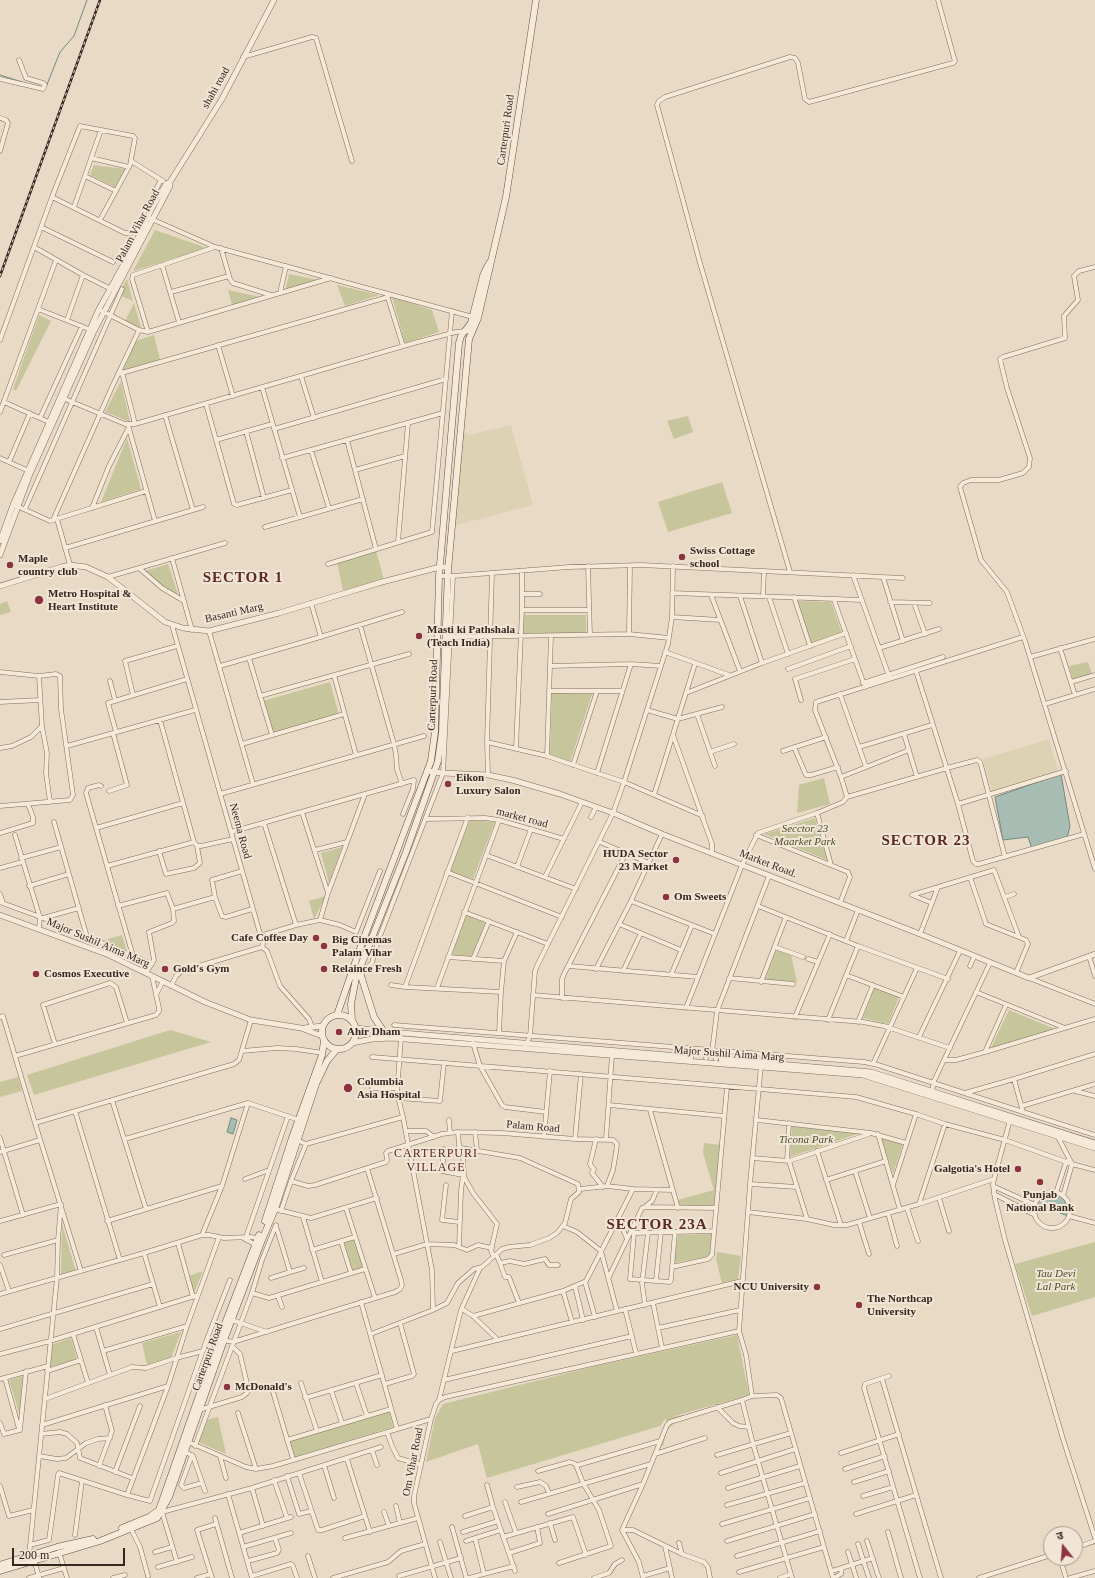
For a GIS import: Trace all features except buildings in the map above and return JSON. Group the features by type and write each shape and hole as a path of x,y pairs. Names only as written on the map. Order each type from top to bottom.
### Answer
{"main road":[{"name":"Carterpuri Road","path":"337,1015 431,761 434,732 439,576 459,343 461,336 471,323 483,276 490,262 499,230 506,197 536,0"},
{"name":"Carterpuri Road","path":"352,1021 351,1004 356,978 406,852 438,761 442,732 450,576 448,567 468,346 469,339 478,318 490,270 490,262"},
{"path":"360,967 360,974 374,1017 384,1032"},
{"path":"337,1015 343,1016 352,1021 356,1036 348,1047 337,1049 327,1045 323,1038 323,1026 330,1018 337,1015"},
{"name":"Carterpuri Road","path":"161,1511 227,1318 260,1239 271,1208 299,1120 323,1053 323,1038"},
{"name":"Carterpuri Road","path":"260,1239 269,1222 278,1210 297,1140 321,1072 327,1061 337,1049"},
{"name":"Carterpuri Road","path":"185,1441 199,1410 257,1246"},
{"path":"0,1565 31,1558 107,1535 130,1527 161,1511"},
{"path":"0,1571 31,1558"}],"street":[{"name":"shahi road","path":"169,184 222,99 274,0"},
{"path":"790,572 700,263 657,105 659,101 665,97 790,57 795,58 798,62 805,99 809,102 953,63 954,58 938,0"},
{"path":"244,57 312,37 316,38 352,161"},
{"path":"0,79 41,90 44,86 42,83 26,78 19,60"},
{"path":"0,118 6,120 8,123 0,151"},
{"path":"0,340 52,197 79,127 82,126 134,136 130,167 100,220"},
{"path":"74,207 101,130"},
{"path":"91,158 130,167"},
{"path":"131,161 169,184"},
{"path":"85,176 116,191"},
{"path":"52,197 125,233 133,232 161,180"},
{"name":"Palam Vihar Road","path":"0,541 13,505 52,423 111,288 147,217 169,184"},
{"name":"Palam Vihar Road","path":"101,311 152,220 169,184"},
{"path":"147,217 215,247 332,278 387,295 473,317"},
{"path":"41,228 113,262"},
{"path":"34,247 83,275 111,288"},
{"path":"148,332 132,277 134,274 215,247"},
{"path":"221,248 231,282 235,285 272,295"},
{"path":"0,412 56,260"},
{"path":"162,265 179,322"},
{"path":"280,293 286,266"},
{"path":"1095,267 1080,271 1074,276 1078,300 1064,316 1066,338 1000,359 1007,388 1030,458 1029,467 1023,473 998,480 971,480 963,482 960,485 981,560 1006,592 1024,637 1095,869"},
{"path":"67,320 83,275"},
{"path":"171,292 229,276"},
{"path":"101,311 139,330 148,332 332,278"},
{"path":"25,510 122,289"},
{"path":"120,373 387,295"},
{"path":"387,295 404,346"},
{"path":"38,309 92,330"},
{"path":"328,564 430,533 433,530 452,311"},
{"path":"40,418 82,326"},
{"name":"Palam Vihar Road","path":"52,423 65,399 92,330"},
{"path":"70,565 55,520 100,414 139,330"},
{"path":"92,508 109,466 128,427 451,333 465,331 472,332"},
{"path":"218,345 234,396"},
{"path":"120,373 135,424"},
{"path":"301,376 314,418"},
{"path":"274,429 446,379"},
{"path":"262,387 300,517"},
{"path":"65,399 128,427 155,521"},
{"path":"4,402 52,423"},
{"path":"206,404 234,504 237,505 292,490"},
{"path":"9,462 30,413"},
{"path":"282,458 443,413"},
{"path":"165,416 193,510"},
{"path":"398,542 408,423"},
{"path":"216,440 272,424"},
{"path":"246,431 264,498"},
{"path":"346,440 376,549"},
{"path":"311,450 329,508"},
{"path":"355,470 405,456"},
{"path":"0,458 30,471"},
{"name":"Palam Vihar Road","path":"0,555 30,471"},
{"path":"17,506 55,520 146,491"},
{"path":"265,526 363,499"},
{"path":"65,548 202,507"},
{"path":"108,578 225,543"},
{"path":"172,558 192,630"},
{"name":"Basanti Marg","path":"0,586 70,565 86,567 108,578 165,622 192,630 209,630 311,603 382,582 440,567 448,567"},
{"path":"588,566 590,636"},
{"path":"439,576 522,572 588,566 673,566 903,578"},
{"path":"629,634 630,566"},
{"path":"526,1046 530,1037 535,971 613,813 661,666 669,638 672,617 673,566"},
{"path":"139,568 162,588 184,601"},
{"path":"762,596 764,571"},
{"path":"516,748 522,610 522,572"},
{"path":"488,775 487,742 492,574"},
{"path":"853,575 889,677"},
{"path":"360,974 372,963 378,941 444,773 451,637 450,576"},
{"path":"883,577 903,641"},
{"path":"672,593 862,600"},
{"path":"522,594 540,594"},
{"path":"711,595 740,672"},
{"path":"740,596 762,663"},
{"path":"769,597 788,654"},
{"path":"794,597 810,646"},
{"path":"834,600 864,685"},
{"path":"890,602 930,603"},
{"path":"311,603 321,637"},
{"path":"914,603 925,634"},
{"path":"522,610 589,610"},
{"path":"220,666 360,626 402,612"},
{"path":"672,617 720,620"},
{"name":"Neema Road","path":"172,625 263,944 262,947 267,951 280,986 309,1019 312,1027"},
{"path":"360,626 394,744 397,769 402,784"},
{"path":"879,648 939,629"},
{"path":"209,630 253,784"},
{"path":"686,693 762,663 846,633"},
{"path":"451,637 590,636 629,634 669,638"},
{"path":"547,756 551,636"},
{"path":"889,677 916,671 1024,637"},
{"path":"1030,657 1095,639"},
{"path":"133,695 125,660 177,646"},
{"path":"788,669 851,646"},
{"path":"1060,648 1074,692"},
{"path":"665,652 729,676"},
{"path":"260,696 409,654"},
{"path":"847,797 838,767 815,710 816,702 943,657"},
{"path":"249,658 272,735"},
{"path":"801,700 795,679 855,659"},
{"path":"550,666 631,664 661,666"},
{"path":"597,773 631,664"},
{"path":"654,795 695,664"},
{"path":"916,671 958,804 974,862 976,864 1084,834"},
{"path":"0,672 39,676 56,674 60,676 61,709 73,797 70,800 0,806"},
{"path":"334,675 356,755"},
{"path":"1071,682 1095,675"},
{"path":"39,676 42,727 47,753 46,773 50,802"},
{"path":"109,791 128,785 107,705 109,702 187,679"},
{"path":"110,681 115,700"},
{"path":"1045,704 1095,689"},
{"path":"549,691 622,691"},
{"path":"573,765 597,691"},
{"path":"840,694 866,767"},
{"path":"0,702 40,700"},
{"path":"647,710 678,719 722,707"},
{"path":"67,746 195,710"},
{"path":"242,744 344,714"},
{"path":"697,714 715,766"},
{"path":"159,851 164,871 168,875 198,866 200,861 160,720"},
{"path":"859,747 932,725"},
{"path":"0,748 12,746 31,738 42,727"},
{"path":"904,734 917,777"},
{"path":"673,735 703,816 712,844 712,853"},
{"path":"220,794 424,736"},
{"path":"782,751 826,737"},
{"path":"487,742 547,756 624,782 703,816"},
{"path":"710,752 734,744"},
{"path":"794,747 806,775 811,775 838,767"},
{"path":"841,777 909,750"},
{"path":"686,1008 742,865 756,835 760,832 817,813 843,802 847,797 973,761 980,762 1004,857"},
{"name":"Market Road.","path":"427,771 488,775 536,787 582,802 1029,978"},
{"path":"958,804 1066,771"},
{"path":"231,832 414,780 415,782 403,814"},
{"path":"101,786 99,785 88,788 86,791 133,956"},
{"path":"320,920 328,893 365,794"},
{"path":"545,877 582,802"},
{"path":"96,828 183,803"},
{"path":"0,833 33,823 33,817 28,804"},
{"path":"591,817 596,807"},
{"path":"302,812 328,893"},
{"path":"817,813 831,865"},
{"path":"405,987 468,817"},
{"name":"market road","path":"426,819 468,817 499,820 564,839"},
{"path":"437,988 499,820"},
{"path":"54,822 87,937"},
{"path":"264,823 296,925"},
{"path":"517,867 531,829"},
{"path":"596,969 632,901 662,834"},
{"path":"15,835 22,862 41,918 39,928"},
{"path":"756,835 848,872 850,877 840,903"},
{"path":"107,866 159,851 196,844 201,846 233,839"},
{"path":"315,850 347,842"},
{"path":"600,842 649,863"},
{"path":"21,858 61,847"},
{"path":"562,998 562,979 626,853"},
{"path":"486,855 576,889"},
{"path":"0,866 22,862"},
{"path":"932,903 911,895 994,870 1019,937"},
{"path":"242,871 212,880 214,897 222,916 226,917 252,909"},
{"path":"260,936 296,925 320,920 340,925 356,932 380,871"},
{"path":"447,872 562,917"},
{"path":"30,886 69,874"},
{"path":"716,1059 712,1051 717,1011 769,876"},
{"path":"970,877 986,924 1027,941 1029,946 1016,973"},
{"path":"920,934 938,887"},
{"path":"15,1056 158,1013 159,1008 149,975 154,958 149,932 173,922 174,920 167,893 118,906"},
{"path":"0,894 2,903 152,964"},
{"path":"1005,897 1014,894"},
{"path":"172,909 214,897"},
{"path":"632,901 715,934"},
{"path":"758,906 858,946 948,979"},
{"path":"41,918 79,908"},
{"path":"846,941 858,910"},
{"path":"464,912 548,944"},
{"name":"Major Sushil Aima Marg","path":"0,915 39,928 109,955 205,1002 251,1020 301,1028 323,1026"},
{"path":"762,982 786,917"},
{"path":"473,959 489,921"},
{"path":"619,924 682,950"},
{"path":"671,975 692,925"},
{"path":"498,1033 500,992 504,961 518,932"},
{"path":"623,971 641,933"},
{"path":"795,1017 830,934"},
{"path":"828,1020 858,946"},
{"path":"171,986 176,976 182,971 262,947"},
{"path":"775,947 803,957"},
{"path":"919,1037 948,979 960,951"},
{"path":"1029,978 1095,954"},
{"path":"1089,956 1095,976"},
{"path":"448,957 504,961"},
{"path":"970,966 974,957"},
{"path":"808,959 818,962"},
{"path":"930,1093 933,1082 990,963"},
{"path":"569,966 698,977"},
{"path":"873,1064 917,968"},
{"path":"846,974 904,996"},
{"path":"729,978 793,984"},
{"path":"1029,978 1095,1004"},
{"path":"156,996 163,981"},
{"path":"55,1044 43,1005 110,983 116,987 127,1023"},
{"path":"391,985 500,992"},
{"path":"858,1022 873,985"},
{"path":"976,992 1065,1028"},
{"path":"533,995 876,1024 950,1048"},
{"path":"985,1052 1006,1004"},
{"path":"0,1017 4,1016 40,1140 81,1271"},
{"path":"944,1060 952,1061 985,1052 1095,1018"},
{"path":"35,1123 234,1064 239,1060 251,1020"},
{"path":"394,1025 873,1064 1095,1135"},
{"name":"Major Sushil Aima Marg","path":"301,1028 323,1038"},
{"name":"Major Sushil Aima Marg","path":"355,1028 526,1046"},
{"path":"530,1037 533,1046"},
{"path":"401,1038 397,1088 398,1098 406,1131 432,1273 433,1310"},
{"name":"Major Sushil Aima Marg","path":"352,1043 372,1039 401,1038 533,1046 706,1058 863,1075 930,1093 1010,1118 1058,1137 1095,1148"},
{"path":"473,1043 480,1066 502,1106 546,1112"},
{"name":"Major Sushil Aima Marg","path":"533,1046 612,1055 761,1064"},
{"path":"242,1051 277,1048 323,1053"},
{"path":"706,1058 707,1054 712,1051"},
{"path":"964,1093 1095,1054"},
{"path":"605,1187 615,1162 617,1144 614,1141 606,1139 612,1055"},
{"path":"372,1057 856,1097 945,1124 1005,1140 1067,1160 1072,1164 1095,1170"},
{"path":"398,1098 440,1102 444,1063"},
{"path":"752,1396 746,1355 739,1330 752,1158 760,1089 761,1064"},
{"path":"544,1137 550,1071"},
{"path":"575,1139 581,1074"},
{"path":"1014,1079 1024,1112 1029,1122"},
{"path":"1022,1106 1095,1084"},
{"path":"672,1266 710,1258 712,1255 727,1086"},
{"path":"372,1088 397,1088"},
{"path":"1074,1090 1095,1096"},
{"path":"112,1100 146,1209"},
{"path":"125,1138 248,1103 299,1120"},
{"path":"202,1235 222,1186 248,1103"},
{"path":"609,1105 724,1116"},
{"path":"650,1110 678,1208"},
{"path":"74,1111 120,1260"},
{"path":"893,1185 916,1114"},
{"path":"244,1237 288,1116"},
{"path":"297,1140 306,1144 403,1117"},
{"path":"1010,1118 994,1180 994,1194 1005,1240 1063,1439 1095,1540 1083,1545"},
{"name":"Major Sushil Aima Marg","path":"1010,1118 1029,1122 1095,1143"},
{"path":"449,1120 450,1133"},
{"path":"757,1120 878,1134 906,1143"},
{"path":"789,1123 788,1161 806,1220"},
{"path":"919,1204 945,1124"},
{"path":"406,1131 426,1131 434,1137"},
{"path":"458,1132 459,1146 461,1148 464,1165 459,1222 459,1247"},
{"name":"Palam Road","path":"368,1168 387,1162 386,1153 388,1151 434,1137 458,1132 575,1139 606,1139"},
{"path":"475,1132 477,1150"},
{"path":"752,1158 788,1161 871,1133"},
{"path":"878,1134 900,1210"},
{"path":"1056,1193 1067,1160 1058,1137"},
{"path":"0,1138 2,1151 23,1215"},
{"path":"596,1139 590,1164 594,1169 592,1173 605,1187"},
{"path":"2,1151 40,1140"},
{"path":"306,1144 278,1210 311,1218 377,1198"},
{"path":"461,1148 520,1158 578,1184 580,1189"},
{"path":"444,1149 442,1171 464,1176 473,1193 497,1224 492,1248 505,1277 509,1277 519,1303"},
{"path":"817,1151 841,1225"},
{"path":"826,1180 886,1161"},
{"path":"1063,1196 1072,1164"},
{"path":"233,1344 395,1292 401,1287 401,1280 394,1254 368,1168 315,1185 308,1186 291,1181"},
{"path":"245,1179 269,1170"},
{"path":"855,1171 870,1218"},
{"path":"748,1212 841,1225 859,1222 907,1208 994,1180"},
{"path":"750,1184 797,1187"},
{"path":"446,1185 442,1220 459,1222"},
{"path":"107,1221 222,1186"},
{"path":"993,1186 1035,1205"},
{"path":"580,1189 605,1187 673,1190"},
{"path":"371,1334 447,1303 459,1282 472,1270 480,1268 494,1255 506,1248 530,1245 558,1233 563,1226 571,1199 579,1193 580,1189"},
{"path":"595,1317 586,1282 634,1189"},
{"path":"658,1190 652,1201 640,1211 632,1233 629,1278 671,1281 675,1232"},
{"path":"994,1194 1035,1215 1041,1224 1052,1228 1062,1225 1069,1216 1070,1205 1063,1196 1056,1193 1045,1194 1041,1196 1035,1205 1035,1215"},
{"path":"939,1198 949,1231"},
{"path":"0,1221 61,1204"},
{"path":"39,1577 31,1558 30,1545 57,1278 61,1204"},
{"path":"346,1208 375,1298"},
{"path":"643,1208 716,1208"},
{"path":"907,1208 918,1241"},
{"path":"888,1213 898,1246"},
{"path":"1069,1216 1095,1223"},
{"path":"302,1217 322,1282"},
{"path":"618,1218 627,1239"},
{"path":"269,1222 276,1225"},
{"path":"859,1222 869,1254"},
{"path":"276,1225 290,1272"},
{"path":"195,1446 276,1225"},
{"path":"563,1226 583,1236 601,1251 617,1311"},
{"path":"632,1233 714,1231"},
{"path":"656,1280 661,1232"},
{"path":"609,1277 627,1239 632,1233"},
{"path":"645,1305 643,1280 648,1233"},
{"path":"0,1294 202,1235 260,1239"},
{"path":"127,1495 132,1478 168,1386 176,1358 219,1237"},
{"path":"244,1237 257,1246"},
{"path":"312,1250 355,1237"},
{"path":"4,1256 58,1240"},
{"path":"341,1241 351,1273"},
{"path":"178,1242 193,1297"},
{"path":"394,1254 427,1244 459,1247 467,1250 478,1245 492,1248"},
{"path":"144,1253 160,1307"},
{"path":"500,1263 510,1261 524,1264 545,1259 549,1265 558,1265"},
{"path":"0,1265 9,1291"},
{"path":"271,1278 304,1268"},
{"name":"Om Vihar Road","path":"435,1578 413,1500 431,1419 436,1404 439,1400 462,1309 480,1268"},
{"path":"252,1293 266,1298 278,1296 365,1269"},
{"path":"30,1545 49,1540 58,1474 148,1502 150,1500 230,1280"},
{"path":"452,1351 742,1281"},
{"path":"474,1316 563,1291 586,1282"},
{"path":"0,1329 153,1284"},
{"path":"575,1286 583,1320"},
{"path":"563,1291 572,1322"},
{"path":"0,1354 50,1341 198,1295"},
{"path":"278,1296 282,1307"},
{"path":"361,1302 397,1429"},
{"path":"653,1303 662,1348"},
{"path":"462,1309 474,1316 497,1340"},
{"path":"625,1310 636,1354"},
{"path":"658,1328 740,1310"},
{"path":"232,1320 268,1332"},
{"path":"385,1384 412,1376 414,1374 400,1322"},
{"path":"103,1351 187,1326"},
{"path":"96,1327 110,1375"},
{"path":"439,1400 445,1397 739,1330"},
{"path":"73,1334 88,1383"},
{"path":"444,1380 632,1336"},
{"path":"199,1410 242,1397 247,1393 248,1388 240,1354 233,1344 224,1340"},
{"path":"45,1399 132,1367 146,1368 203,1351"},
{"path":"48,1371 80,1360"},
{"path":"0,1379 48,1366"},
{"path":"20,1431 26,1371"},
{"path":"305,1398 382,1375"},
{"path":"889,1376 864,1386 920,1578"},
{"path":"5,1378 20,1431"},
{"path":"882,1379 941,1578"},
{"path":"301,1383 317,1431"},
{"path":"356,1383 367,1416"},
{"path":"42,1425 168,1386"},
{"path":"331,1390 342,1423"},
{"path":"273,1392 293,1459"},
{"path":"622,1530 667,1425 670,1422 752,1396 780,1396 834,1578 841,1574 842,1568"},
{"path":"742,1400 758,1462 792,1576 780,1578"},
{"path":"99,1466 110,1438 112,1428 104,1405"},
{"path":"115,1472 140,1406"},
{"path":"717,1407 733,1423 739,1426 749,1427"},
{"path":"287,1440 391,1408"},
{"path":"238,1413 256,1469"},
{"path":"185,1441 246,1468 256,1469 273,1466 431,1419"},
{"path":"0,1423 4,1434 20,1431"},
{"path":"41,1434 60,1432 67,1434 76,1440 80,1458 132,1478"},
{"path":"386,1432 398,1458 421,1465"},
{"path":"717,1455 791,1434"},
{"path":"841,1453 899,1434"},
{"path":"39,1456 66,1458 92,1440 110,1438"},
{"path":"655,1454 705,1438"},
{"path":"576,1465 578,1466 660,1441"},
{"path":"177,1562 161,1511 252,1488 381,1447"},
{"path":"721,1473 795,1449"},
{"path":"182,1450 192,1455 205,1490"},
{"path":"372,1450 377,1465"},
{"path":"192,1455 181,1485 184,1488 202,1483"},
{"path":"220,1456 226,1478"},
{"path":"845,1469 885,1456"},
{"path":"347,1459 370,1532"},
{"path":"538,1471 574,1462 583,1483 602,1516 611,1546 559,1563"},
{"path":"521,1502 651,1464"},
{"path":"324,1465 334,1498"},
{"path":"728,1488 800,1466"},
{"path":"854,1482 889,1471"},
{"path":"299,1473 316,1527 320,1530 365,1516"},
{"path":"287,1476 299,1514 311,1510"},
{"path":"239,1533 289,1518 274,1480"},
{"path":"75,1535 82,1481"},
{"path":"517,1487 540,1482 546,1486 549,1493"},
{"path":"728,1505 805,1483"},
{"path":"548,1514 643,1484"},
{"path":"487,1485 515,1571"},
{"path":"0,1486 2,1499 9,1516 33,1510"},
{"path":"863,1496 893,1487"},
{"path":"252,1488 263,1526"},
{"path":"228,1494 252,1577 291,1564 297,1578"},
{"path":"856,1514 916,1495"},
{"path":"722,1524 810,1498"},
{"path":"505,1502 516,1533"},
{"path":"396,1506 400,1523"},
{"path":"465,1516 493,1507"},
{"path":"384,1512 389,1526"},
{"path":"727,1541 814,1514"},
{"path":"503,1537 574,1517 586,1555"},
{"path":"215,1518 232,1578"},
{"path":"345,1538 418,1518"},
{"path":"463,1532 498,1522"},
{"path":"550,1523 555,1540"},
{"path":"197,1578 212,1576 197,1530 216,1524"},
{"path":"130,1527 141,1551 148,1576"},
{"path":"452,1527 466,1577 469,1578 514,1566"},
{"path":"509,1553 540,1543 537,1527"},
{"path":"466,1541 501,1530"},
{"path":"622,1530 633,1530 706,1564 710,1578"},
{"path":"622,1530 639,1562 643,1577 670,1568"},
{"path":"737,1556 820,1531"},
{"path":"888,1532 901,1578"},
{"path":"243,1547 292,1533"},
{"path":"248,1561 278,1553 279,1550 275,1538"},
{"path":"475,1538 484,1574"},
{"path":"867,1541 879,1578"},
{"path":"440,1542 451,1578"},
{"path":"679,1543 682,1554"},
{"path":"333,1578 388,1562 401,1551 425,1544"},
{"path":"858,1544 869,1578"},
{"path":"665,1546 672,1578"},
{"path":"155,1552 172,1547"},
{"path":"740,1572 824,1547"},
{"path":"58,1550 67,1578"},
{"path":"848,1552 856,1577"},
{"path":"308,1556 314,1578"},
{"path":"158,1567 192,1557"},
{"path":"398,1576 461,1558"},
{"path":"832,1571 872,1558"},
{"path":"979,1578 1043,1558"},
{"path":"594,1578 609,1573 615,1564 622,1560"},
{"path":"1062,1566 1066,1578"},
{"path":"29,1578 39,1577 64,1568"},
{"path":"1070,1578 1095,1571"},
{"path":"113,1578 125,1575"}],"shaded area":[{"path":"511,425 533,505 449,527 458,427 469,435"},
{"path":"1049,739 1058,771 992,791 983,759"},
{"path":"1061,774 1070,826 1067,838 1032,849 1028,837 1003,840 995,797"},
{"path":"231,1118 237,1120 233,1134 227,1132"},
{"path":"1049,1194 1058,1195 1063,1198 1069,1208 1068,1216 1037,1204 1040,1198"}],"green space":[{"path":"94,165 125,169 115,187 90,175"},
{"path":"155,230 207,248 133,271"},
{"path":"289,274 319,280 285,291"},
{"path":"127,279 133,301 118,295"},
{"path":"337,285 379,295 345,306"},
{"path":"228,290 260,297 232,305"},
{"path":"392,297 432,310 439,332 405,343"},
{"path":"134,303 141,328 125,321"},
{"path":"39,315 51,321 16,391 13,389"},
{"path":"154,335 160,360 123,370 136,341"},
{"path":"121,381 130,422 105,412"},
{"path":"688,416 693,432 674,439 667,421"},
{"path":"127,438 141,489 101,502"},
{"path":"722,482 732,513 668,532 658,502"},
{"path":"376,550 385,585 344,596 337,562"},
{"path":"168,564 178,594 163,588 145,571"},
{"path":"7,601 11,612 0,615 0,604"},
{"path":"798,601 831,602 842,633 811,643"},
{"path":"523,615 586,615 586,633 523,633"},
{"path":"1088,662 1092,674 1073,679 1069,666"},
{"path":"330,682 339,715 272,734 263,701"},
{"path":"552,693 592,694 570,762 550,755"},
{"path":"824,778 830,804 797,813 799,785"},
{"name":"Secctor 23 Maarket Park","path":"815,818 827,860 764,834"},
{"path":"470,820 495,822 473,879 450,871"},
{"path":"342,847 329,883 321,853"},
{"path":"326,896 314,919 309,901"},
{"path":"466,915 485,923 472,956 450,955"},
{"path":"122,935 127,952 102,941"},
{"path":"776,950 791,955 797,982 765,980"},
{"path":"875,987 899,997 888,1024 863,1018"},
{"path":"1009,1010 1055,1029 991,1048"},
{"path":"170,1030 211,1042 34,1095 27,1075"},
{"path":"18,1077 22,1091 0,1097 0,1082"},
{"name":"Ticona Park","path":"792,1126 860,1133 790,1157"},
{"path":"881,1137 903,1144 893,1174"},
{"path":"704,1143 720,1145 714,1205 680,1206 678,1200 714,1190 703,1153"},
{"path":"62,1224 76,1272 61,1276"},
{"path":"712,1234 710,1256 674,1263 678,1235"},
{"path":"354,1239 363,1267 353,1271 344,1242"},
{"name":"Tau Devi Lal Park","path":"1095,1242 1095,1297 1032,1316 1015,1264"},
{"path":"717,1252 741,1256 738,1279 722,1283 716,1259"},
{"path":"203,1271 194,1293 189,1276"},
{"path":"181,1332 171,1358 147,1365 142,1343"},
{"path":"737,1335 749,1395 671,1417 684,1415 688,1418 676,1422 667,1430 663,1446 659,1445 666,1424 666,1418 660,1426 487,1478 478,1444 426,1462 435,1418 443,1404 596,1366"},
{"path":"71,1338 77,1359 49,1367 51,1345"},
{"path":"23,1376 20,1416 9,1380"},
{"path":"389,1411 393,1427 295,1457 290,1441"},
{"path":"218,1417 226,1454 198,1442 206,1420"}],"waterway":[{"path":"46,87 60,52 74,36 87,0"},
{"path":"0,75 22,82"}],"railway":[{"path":"0,276 100,0"}],"place":[{"name":"Swiss Cottage school","path":"682,557"},
{"name":"Maple country club","path":"10,565"},
{"name":"Metro Hospital & Heart Institute","path":"39,600"},
{"name":"Masti ki Pathshala (Teach India)","path":"419,636"},
{"name":"Eikon Luxury Salon","path":"448,784"},
{"name":"HUDA Sector 23 Market","path":"676,860"},
{"name":"Om Sweets","path":"666,897"},
{"name":"Cafe Coffee Day","path":"316,938"},
{"name":"Big Cinemas Palam Vihar","path":"324,946"},
{"name":"Gold's Gym","path":"165,969"},
{"name":"Relaince Fresh","path":"324,969"},
{"name":"Cosmos Executive","path":"36,974"},
{"name":"Ahir Dham","path":"339,1032"},
{"name":"Columbia Asia Hospital","path":"348,1088"},
{"name":"Galgotia's Hotel","path":"1018,1169"},
{"name":"Punjab National Bank","path":"1040,1182"},
{"name":"NCU University","path":"817,1287"},
{"name":"The Northcap University","path":"859,1305"},
{"name":"McDonald's","path":"227,1387"}],"district":[{"name":"SECTOR 1","path":"243,578"},
{"name":"SECTOR 23","path":"926,841"},
{"name":"CARTERPURI VILLAGE","path":"436,1161"},
{"name":"SECTOR 23A","path":"657,1225"}]}
